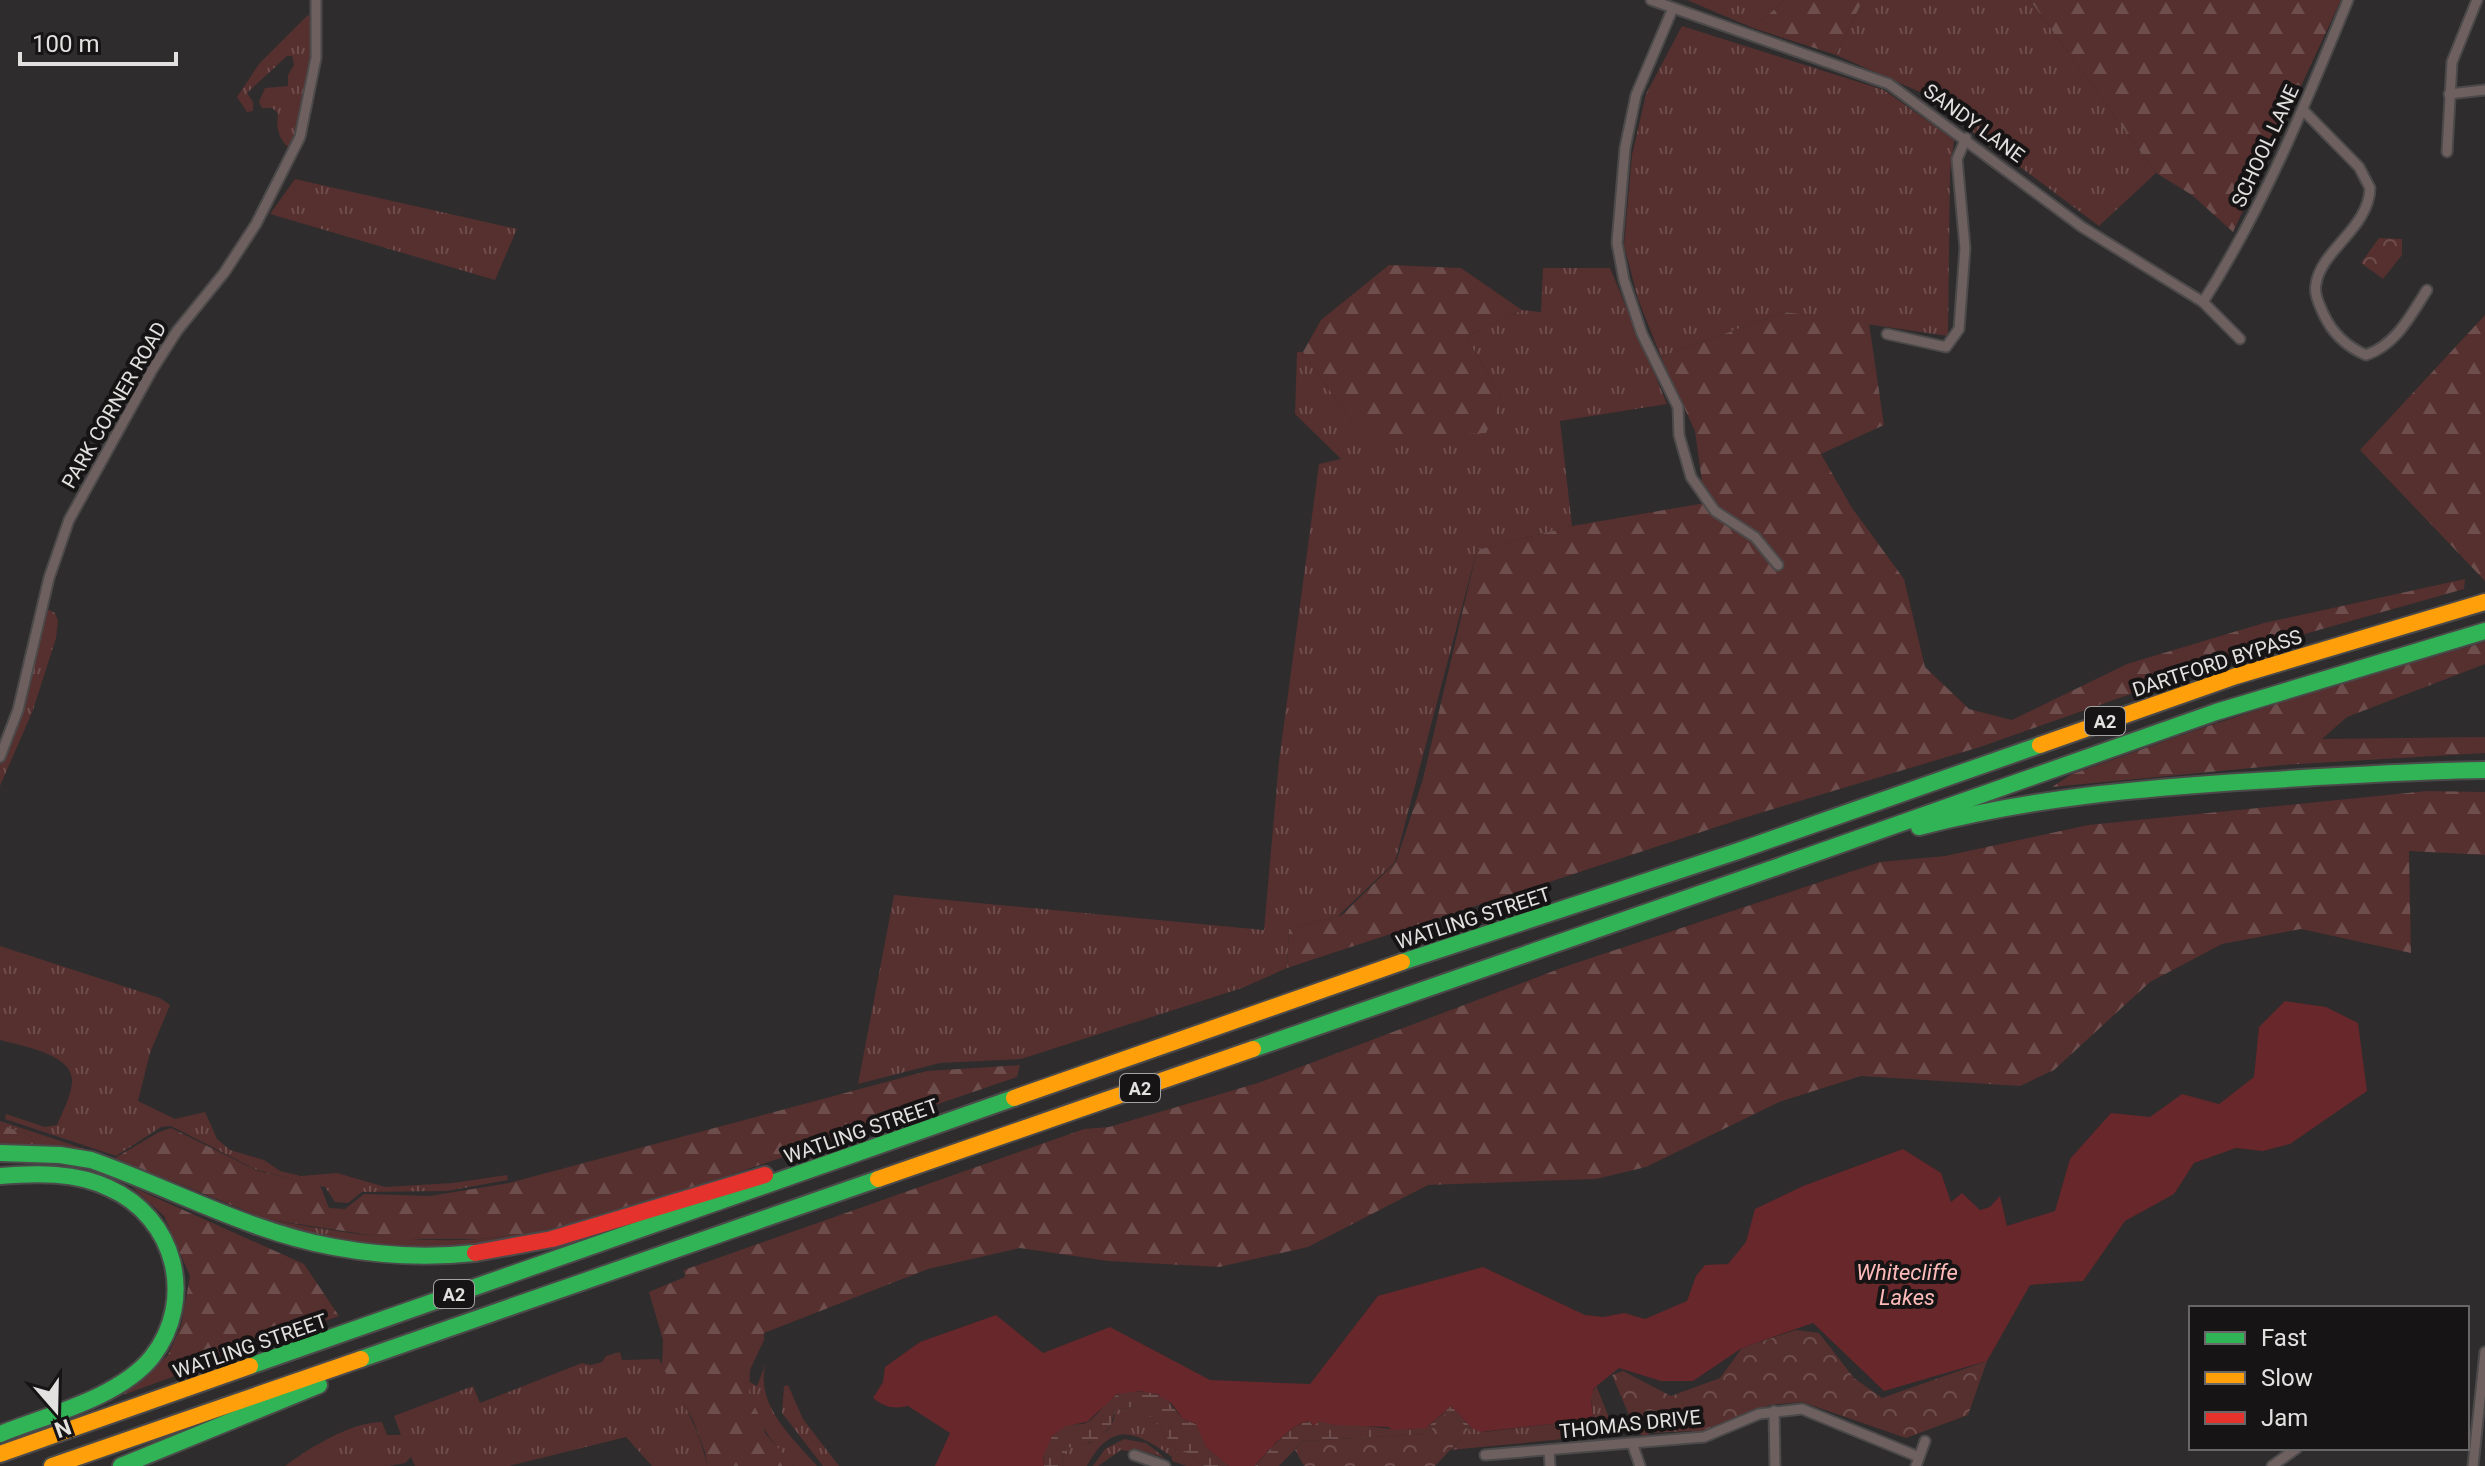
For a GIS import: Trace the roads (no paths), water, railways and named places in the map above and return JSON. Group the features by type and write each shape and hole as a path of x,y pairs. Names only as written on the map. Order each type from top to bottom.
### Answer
{"highway":[{"name":"DARTFORD BYPASS","path":"1738,851 2236,676 2480,603"},
{"name":"A2","path":"52,1466 2233,707 2485,631"},
{"name":"A2","path":"1770,870 1934,823 2070,796 2210,783 2485,770"},
{"name":"WATLING STREET","path":"0,1454 1476,936 1738,851"},
{"path":"0,1153 60,1155 91,1160 306,1240 360,1252 434,1257 500,1251 555,1239 728,1185 909,1136"},
{"path":"0,1176 63,1175 108,1187 128,1197 148,1213 160,1229 176,1268 178,1290 174,1314 165,1337 151,1358 135,1372 83,1401 0,1434"},
{"path":"121,1466 517,1306"}],"street":[{"name":"PARK CORNER ROAD","path":"0,757 18,710 49,578 69,520 152,370 256,224 300,137 316,58 316,0"},
{"name":"SANDY LANE","path":"1651,0 1889,84 1966,138 2082,227 2203,302 2240,339"},
{"name":"SCHOOL LANE","path":"2203,302 2232,257 2303,110 2348,0"},
{"path":"2447,152 2452,62 2477,0"},
{"path":"1673,8 1636,95 1623,163 1617,243 1624,280 1642,334 1678,407 1679,435 1691,477 1715,511 1755,537 1778,565"},
{"path":"2449,94 2485,90"},
{"path":"2303,110 2359,167 2370,190 2365,210 2317,279 2316,293 2329,326 2357,351 2366,355 2374,353 2404,327 2427,290"},
{"path":"1887,334 1946,347 1959,329 1965,248 1957,159 1966,138"},
{"path":"2473,1466 2485,1352"},
{"name":"THOMAS DRIVE","path":"1485,1455 1704,1437 1774,1411 1802,1409 1918,1462"},
{"path":"1774,1411 1775,1466"},
{"path":"1918,1462 1925,1441"},
{"path":"1632,1443 1640,1466"},
{"path":"1549,1450 1550,1466"},
{"path":"2272,1466 2294,1450"},
{"path":"1134,1455 1165,1466"}],"water":[{"name":"Whitecliffe Lakes","path":"2285,1001 2326,1007 2358,1023 2367,1091 2290,1144 2263,1151 2236,1148 2194,1163 2174,1194 2125,1221 2083,1281 2030,1285 1987,1361 1884,1391 1813,1323 1742,1348 1693,1381 1661,1381 1619,1368 1594,1388 1591,1400 1593,1415 1585,1420 1480,1432 1451,1406 1426,1428 1393,1430 1319,1421 1314,1426 1309,1421 1288,1432 1255,1466 1229,1466 1206,1447 1196,1424 1183,1419 1172,1404 1157,1394 1140,1391 1117,1394 1087,1422 1066,1426 1052,1436 1043,1457 1044,1466 935,1466 950,1433 908,1406 890,1407 873,1398 883,1382 885,1367 920,1342 996,1315 1043,1353 1110,1327 1210,1380 1310,1384 1378,1296 1483,1267 1585,1315 1603,1317 1624,1313 1645,1319 1687,1301 1696,1276 1705,1265 1728,1264 1746,1242 1755,1209 1803,1186 1903,1149 1941,1173 1951,1202 1962,1193 1980,1210 1990,1207 2000,1196 2007,1226 2055,1211 2070,1159 2111,1113 2150,1117 2182,1094 2219,1104 2254,1077 2259,1027"}]}
